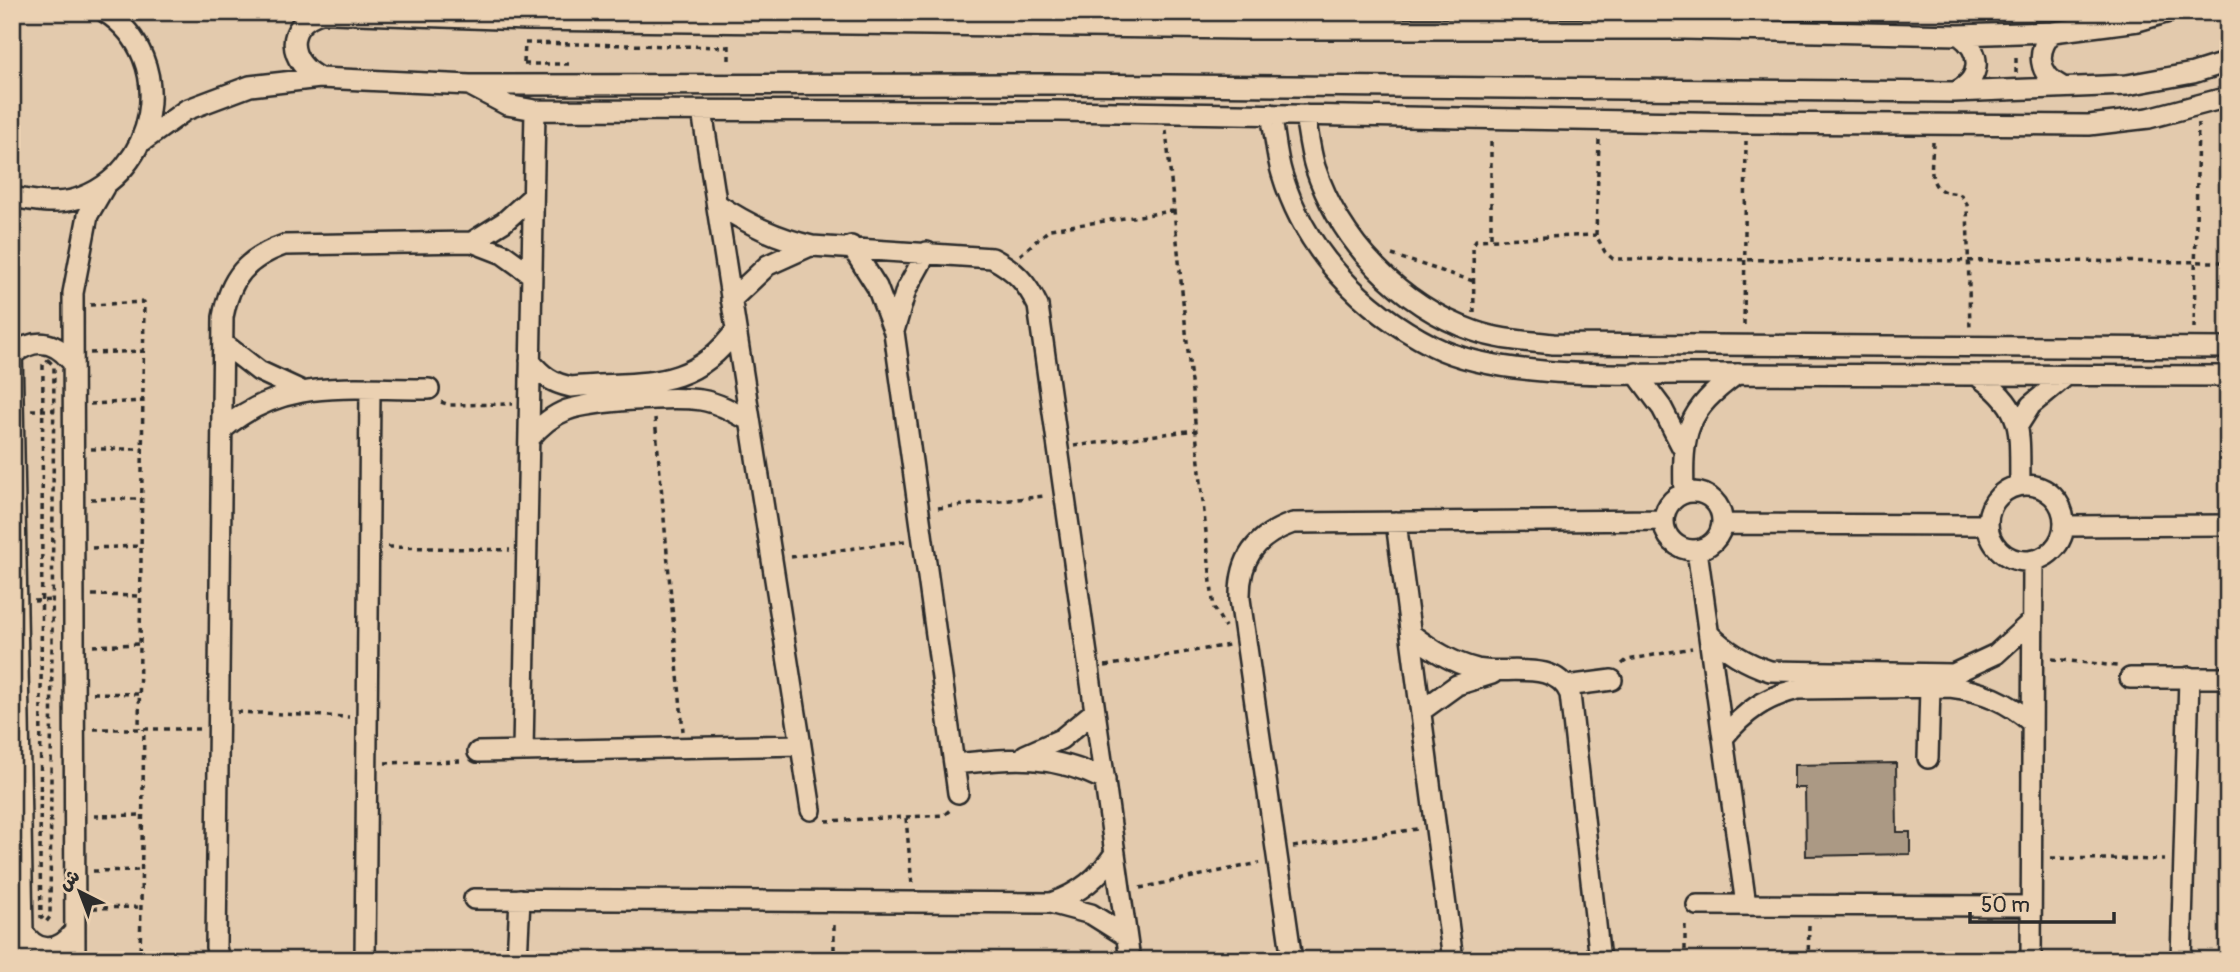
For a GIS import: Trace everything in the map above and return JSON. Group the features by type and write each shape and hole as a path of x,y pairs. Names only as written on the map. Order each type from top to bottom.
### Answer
{"street":[{"path":"12,197 41,203 75,199 106,184 128,165 143,141 152,109 150,76 138,45 118,20 106,12"},
{"path":"304,12 446,15 526,20 728,22 1068,19 1242,29 1684,29 1959,35 2053,32 2138,21 2169,12"},
{"path":"1242,29 1302,12"},
{"path":"1653,12 1684,29"},
{"path":"320,78 306,72 297,59 294,44 298,29 307,17 322,13"},
{"path":"2053,32 2045,40 2040,62 2051,81 2061,86"},
{"path":"1954,92 1965,87 1974,77 1977,65 1976,52 1969,42 1959,35"},
{"path":"143,141 186,110 250,86 320,78 470,85 1058,84 1954,92 2127,85 2193,73 2228,62"},
{"path":"1058,84 1059,111"},
{"path":"470,85 494,100 535,110 1164,112 1746,123 2090,125 2150,118 2199,107 2228,97"},
{"path":"1470,117 1471,88"},
{"path":"523,751 535,110"},
{"path":"702,111 810,810"},
{"path":"1271,114 1282,173 1305,229 1339,278 1384,318 1436,348 1493,366 1636,373 2228,376"},
{"path":"1305,115 1320,179 1336,215 1366,258 1405,294 1475,331 1553,344 2228,348"},
{"path":"75,960 72,549 62,496 62,447 79,247 88,215 106,184"},
{"path":"472,242 504,222 533,196"},
{"path":"717,204 763,231 812,246 851,246 992,258 1012,269 1028,286 1038,306 1130,960"},
{"path":"219,960 216,947 218,720 223,343 227,295 235,278 261,253 284,246 472,242 503,254 532,275"},
{"path":"731,300 768,265 812,246"},
{"path":"851,246 877,287 894,332 958,793"},
{"path":"894,332 906,290 928,252"},
{"path":"530,360 547,379 570,387 676,379 700,368 721,351 736,330"},
{"path":"20,960 31,886 18,602 13,350 32,343 43,343 54,346 71,357"},
{"path":"223,343 259,371 300,390"},
{"path":"1636,373 1662,408 1682,447 1684,493"},
{"path":"1682,447 1702,405 1737,374"},
{"path":"1976,375 1994,388 2008,404 2019,424 2020,485"},
{"path":"2019,424 2039,397 2066,376"},
{"path":"222,430 258,404 300,390 429,389"},
{"path":"364,957 370,390"},
{"path":"529,439 547,421 569,409 654,400 701,400 727,407 750,421"},
{"path":"2020,485 2046,491 2056,500 2064,526 2054,548 2033,560 2014,559 1999,550 1988,525 1996,499 2020,485"},
{"path":"1692,491 1709,496 1720,508 1722,524 1716,538 1697,550 1677,545 1665,530 1664,520 1668,506 1684,493 1692,491"},
{"path":"1292,960 1239,579 1245,559 1257,542 1273,529 1293,523 1664,520"},
{"path":"1396,522 1453,960"},
{"path":"1722,524 1988,525"},
{"path":"2064,526 2228,525"},
{"path":"1697,550 1746,905"},
{"path":"2031,960 2033,560"},
{"path":"1709,639 1747,663 1770,671 1953,674 1996,654 2032,621"},
{"path":"1411,634 1453,660 1500,672"},
{"path":"1421,711 1457,685 1500,672 1545,671 1566,686 1570,694 1600,960"},
{"path":"2182,960 2189,677"},
{"path":"2130,678 2228,678"},
{"path":"1566,686 1612,680"},
{"path":"1928,758 1930,688"},
{"path":"1723,737 1746,713 1774,695 1798,689 1973,690 1995,697 2032,723"},
{"path":"1021,757 1060,739 1095,711"},
{"path":"478,752 801,745"},
{"path":"954,764 1021,757 1065,763 1105,780"},
{"path":"1050,903 1070,897 1088,885 1115,853"},
{"path":"474,899 1050,903 1091,914 1126,936"},
{"path":"517,960 520,899"},
{"path":"1696,905 2031,906"},
{"path":"23,931 28,940 47,949 58,947 73,933"}],"path":[{"path":"523,85 526,20"},
{"path":"728,22 730,85"},
{"path":"2016,33 2016,89"},
{"path":"525,43 729,47"},
{"path":"2193,348 2199,107"},
{"path":"1164,112 1214,608 1221,623 1232,634 1246,642"},
{"path":"1491,237 1492,117"},
{"path":"1599,120 1596,234 1605,252 1613,259 2228,262"},
{"path":"1744,345 1746,123"},
{"path":"1933,124 1933,180 1939,189 1961,195 1967,204 1970,346"},
{"path":"1012,269 1027,247 1050,229 1174,211"},
{"path":"1475,331 1473,245 1476,240 1491,237 1596,234"},
{"path":"1383,252 1473,281"},
{"path":"72,307 144,302 139,694 142,815 140,960"},
{"path":"71,357 144,351"},
{"path":"47,360 54,363 54,390 65,408 62,447 53,466 62,496 53,523 52,544 51,885 50,917 46,922 41,918 31,886 40,859 41,833 42,390 43,365 47,360"},
{"path":"429,389 439,401 450,405 529,404"},
{"path":"42,390 54,390"},
{"path":"654,400 684,747"},
{"path":"15,410 144,401"},
{"path":"1058,448 1195,429"},
{"path":"42,445 143,449"},
{"path":"42,468 53,466"},
{"path":"919,510 1065,494"},
{"path":"42,495 142,499"},
{"path":"42,524 53,523"},
{"path":"772,559 923,538"},
{"path":"42,545 52,544"},
{"path":"72,549 141,546"},
{"path":"368,547 526,550"},
{"path":"42,573 52,572"},
{"path":"18,602 73,597 141,596"},
{"path":"42,625 52,625"},
{"path":"1612,680 1627,660 1709,639"},
{"path":"1089,669 1246,642"},
{"path":"73,647 140,644"},
{"path":"41,651 52,651"},
{"path":"2032,657 2114,665 2130,678"},
{"path":"41,676 51,676"},
{"path":"74,693 139,694"},
{"path":"41,702 51,702"},
{"path":"74,729 141,729 218,720 367,718"},
{"path":"41,730 51,729"},
{"path":"366,763 446,764 462,761 478,752"},
{"path":"41,758 51,757"},
{"path":"41,781 50,781"},
{"path":"810,810 829,821 944,814 955,806 958,793"},
{"path":"41,806 50,805"},
{"path":"74,816 142,815"},
{"path":"906,818 914,902"},
{"path":"1121,892 1277,854 1436,827"},
{"path":"41,833 50,832"},
{"path":"2031,858 2184,860"},
{"path":"40,859 50,859"},
{"path":"31,886 141,870"},
{"path":"834,960 835,901"},
{"path":"1685,960 1685,918 1688,911 1696,905"},
{"path":"1808,960 1810,905"},
{"path":"73,909 140,907"}],"building":[{"path":"1896,763 1897,832 1910,832 1910,854 1806,856 1805,788 1794,788 1794,765"}]}
